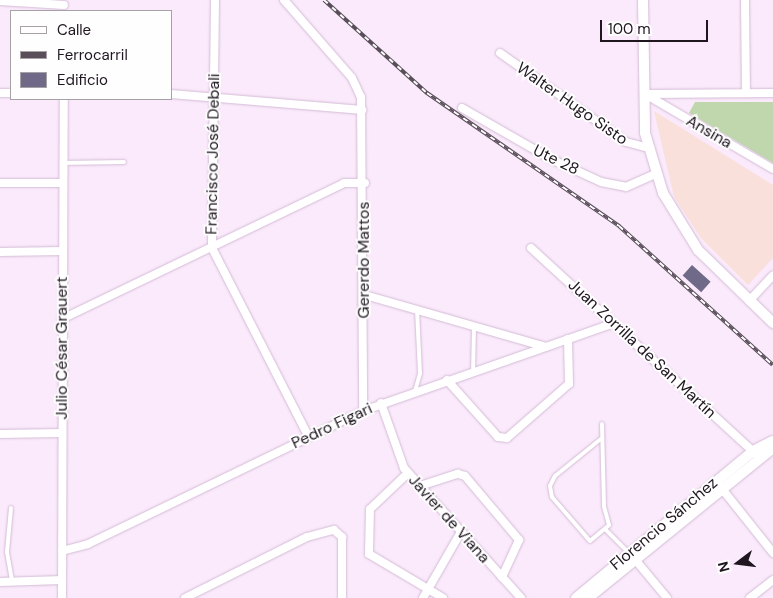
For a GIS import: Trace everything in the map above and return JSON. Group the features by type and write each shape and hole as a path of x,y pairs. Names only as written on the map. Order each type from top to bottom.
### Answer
{"street":[{"name":"Francisco José Debali","path":"215,0 212,248 308,436"},
{"path":"172,94 362,110 352,78 284,0"},
{"path":"643,0 648,148 655,174 690,240 773,323"},
{"path":"745,0 746,93"},
{"path":"0,1 64,5"},
{"name":"Walter Hugo Sisto","path":"500,53 626,142 648,148"},
{"path":"645,94 773,93"},
{"name":"Ansina","path":"645,94 773,169"},
{"name":"Julio César Grauert","path":"62,598 64,100"},
{"name":"Ute 28","path":"462,108 551,159 601,182 626,187 655,174"},
{"name":"Gererdo Mattos","path":"362,110 365,183 363,410"},
{"path":"0,183 63,183"},
{"path":"62,319 344,183 365,183"},
{"name":"Juan Zorrilla de San Martín","path":"531,248 612,324 756,453"},
{"path":"0,252 62,251"},
{"path":"749,301 773,274"},
{"path":"365,295 546,347"},
{"name":"Pedro Figari","path":"62,551 88,544 363,410 447,380 473,374 568,338 612,324"},
{"path":"447,380 498,437 507,438 569,384 568,338"},
{"name":"Javier de Viana","path":"381,403 408,473 521,598"},
{"path":"0,434 62,433"},
{"path":"756,453 773,441"},
{"path":"756,453 773,448"},
{"name":"Florencio Sánchez","path":"576,598 632,556 756,453"},
{"path":"408,473 370,509 369,552 443,598"},
{"path":"420,486 458,474 466,476 519,540 502,577"},
{"path":"718,485 773,553"},
{"path":"185,598 329,530 342,536 342,598"},
{"path":"423,598 460,532"},
{"path":"632,556 667,598"},
{"name":"Florencio Sánchez","path":"588,598 632,556"},
{"path":"0,582 62,580"},
{"path":"750,598 773,580"}],"lane":[{"path":"63,163 124,162"},
{"path":"415,391 420,372 417,309"},
{"path":"473,374 474,326"},
{"path":"602,424 606,530 632,556"},
{"path":"602,438 556,476 550,489 588,540 606,530"},
{"path":"10,508 7,552 12,581"}],"shaded area":[{"path":"654,111 773,185 773,258 748,285 701,238 674,197"}],"green space":[{"path":"695,102 773,102 773,163 689,113"}],"building":[{"path":"692,265 711,282 701,292 683,275"}],"railway":[{"path":"324,0 427,93 619,226 773,365"}]}
